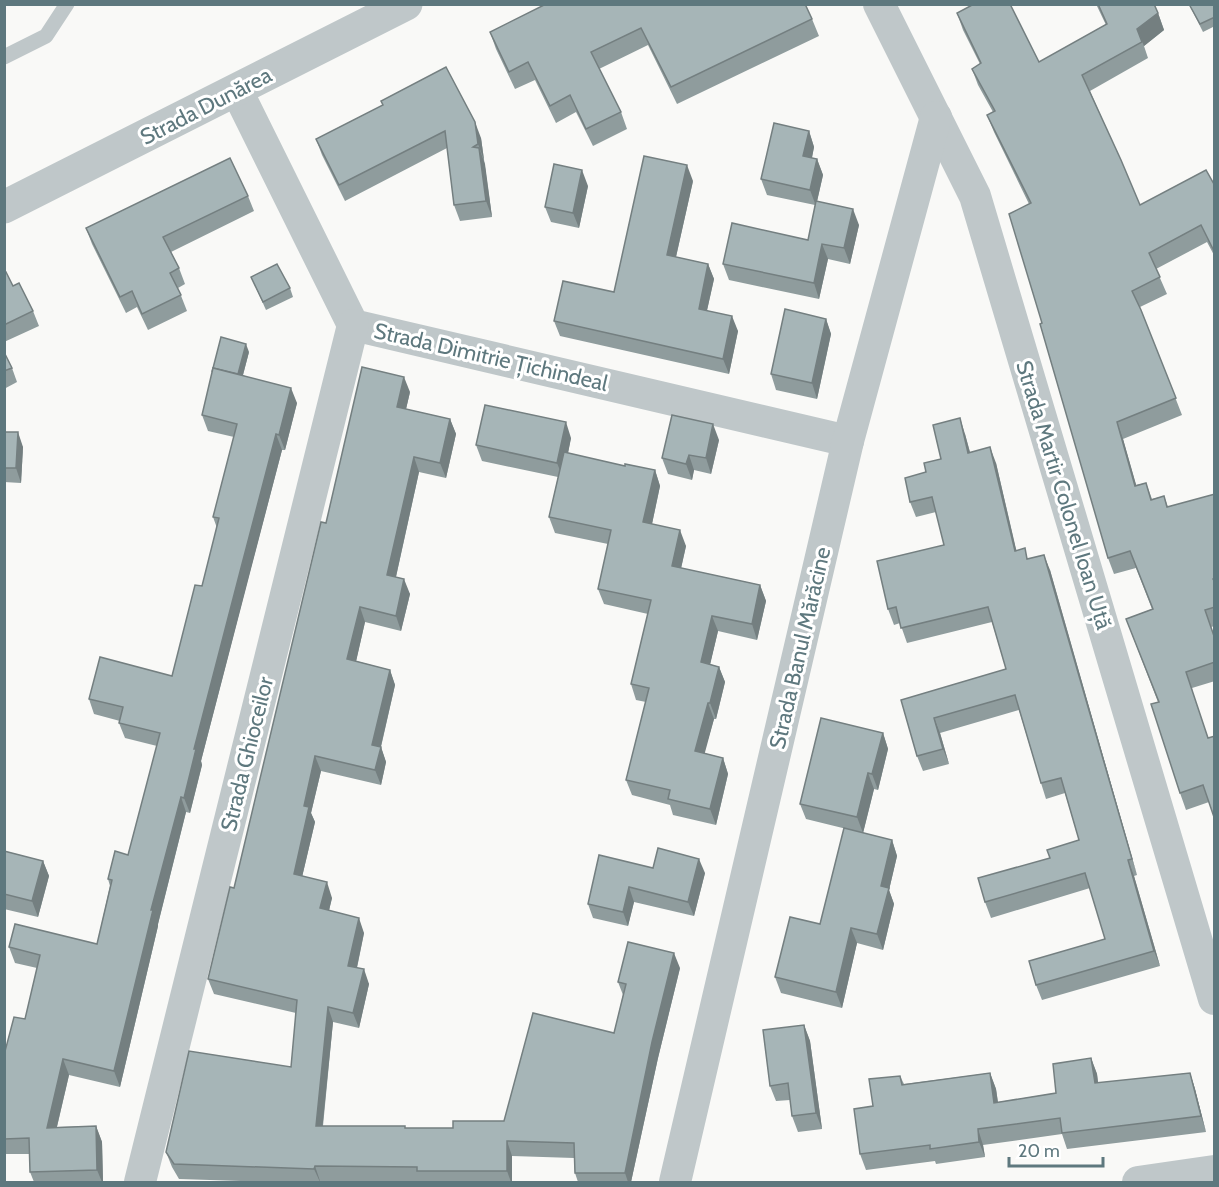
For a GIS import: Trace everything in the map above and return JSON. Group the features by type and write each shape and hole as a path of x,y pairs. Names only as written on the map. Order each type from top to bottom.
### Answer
{"street":[{"name":"Strada Dunărea","path":"4,207 406,4"},
{"name":"Strada Martir Colonel Ioan Uță","path":"879,4 975,196 1215,999"},
{"name":"Strada Dimitrie Țichindeal","path":"237,91 353,325 848,441"},
{"name":"Strada Banul Mărăcine","path":"675,1182 848,441 936,117"},
{"name":"Strada Ghioceilor","path":"140,1182 353,325"},
{"path":"1137,1182 1215,1172"}],"lane":[{"path":"4,57 46,36 67,4"}],"building":[{"path":"546,4 805,4 812,19 671,87 641,28 591,52 621,112 586,129 570,95 550,106 528,62 509,72 490,32"},
{"path":"974,4 1010,4 1039,62 1107,24 1098,4 1154,4 1158,13 1137,29 1142,42 1082,75 1140,205 1206,170 1215,186 1215,253 1201,225 1149,253 1160,277 1132,291 1176,398 1117,422 1135,486 1146,483 1151,500 1164,496 1167,507 1215,494 1215,578 1213,579 1215,607 1205,610 1215,639 1215,662 1186,672 1208,738 1215,736 1215,820 1203,785 1180,793 1151,704 1159,702 1126,619 1153,609 1130,551 1108,558 1009,214 1031,203 987,115 995,111 972,69 981,63 957,13"},
{"path":"1189,4 1215,4 1215,17 1200,24"},
{"path":"446,67 475,122 478,144 473,147 479,148 486,201 454,205 445,131 339,185 316,139 383,105 381,101"},
{"path":"774,123 809,131 803,156 817,159 810,190 761,179"},
{"path":"644,156 687,165 667,255 708,264 699,309 732,316 723,359 554,321 563,281 614,292"},
{"path":"230,158 248,196 163,237 179,268 170,273 181,295 142,314 132,291 120,297 86,228"},
{"path":"554,164 582,170 573,213 545,207"},
{"path":"816,201 853,209 844,248 822,244 814,283 723,264 732,223 808,240"},
{"path":"277,264 290,288 263,302 251,277"},
{"path":"6,272 13,286 19,283 33,311 4,325 4,273"},
{"path":"785,309 826,319 812,383 771,374"},
{"path":"221,337 246,344 238,374 213,368"},
{"path":"4,352 12,368 4,371"},
{"path":"362,367 404,377 397,407 450,419 440,463 414,457 387,575 404,579 396,616 360,607 347,659 390,670 372,745 381,747 375,770 315,756 304,806 309,807 294,874 327,882 320,908 359,918 348,966 364,969 353,1013 328,1007 316,1126 453,1128 453,1121 504,1121 533,1013 614,1033 626,984 618,982 628,942 674,953 652,1042 625,1173 575,1173 574,1143 507,1141 507,1171 417,1171 417,1167 315,1166 314,1169 174,1164 166,1152 189,1051 291,1067 297,1000 208,979 230,887 234,888 321,522 326,523"},
{"path":"213,368 291,388 279,435 276,434 242,564 194,749 196,749 184,798 181,797 151,910 153,910 114,1071 63,1059 47,1128 96,1126 97,1170 30,1172 29,1138 4,1139 4,1055 14,1017 25,1019 40,955 9,947 15,924 97,944 112,880 108,879 115,851 128,855 160,733 119,723 123,707 89,699 100,657 172,676 195,585 202,586 219,518 213,517 237,424 202,415"},
{"path":"485,405 566,422 557,463 476,445"},
{"path":"672,415 713,424 706,458 689,455 686,464 662,458"},
{"path":"960,418 968,453 990,447 1015,551 1025,548 1027,559 1044,555 1132,859 1128,860 1154,951 1036,985 1029,961 1105,939 1085,873 985,902 978,878 1050,858 1047,850 1079,840 1061,778 1041,783 1015,695 934,718 943,749 917,756 901,700 1006,669 988,607 901,628 896,607 888,609 877,561 944,545 932,497 910,502 905,478 926,472 924,463 941,459 933,425"},
{"path":"4,432 18,432 16,468 4,468"},
{"path":"564,452 625,466 625,464 655,470 643,522 680,530 672,566 760,585 752,624 712,616 701,662 719,667 695,751 723,758 710,809 668,799 670,790 626,780 649,688 631,684 651,600 598,589 611,530 549,517"},
{"path":"821,718 883,733 872,774 868,773 857,817 800,804"},
{"path":"844,828 892,840 881,886 889,888 877,934 851,928 836,992 775,977 790,917 820,924"},
{"path":"658,848 699,859 688,902 629,887 623,912 588,904 599,855 653,868"},
{"path":"4,851 43,861 32,901 4,894"},
{"path":"804,1025 816,1113 792,1116 788,1083 770,1086 763,1030"},
{"path":"1091,1058 1095,1083 1190,1073 1201,1116 1062,1133 1060,1118 978,1129 979,1142 930,1149 930,1145 860,1154 854,1109 873,1106 869,1079 900,1076 902,1085 990,1073 994,1103 1056,1093 1053,1064"}]}
